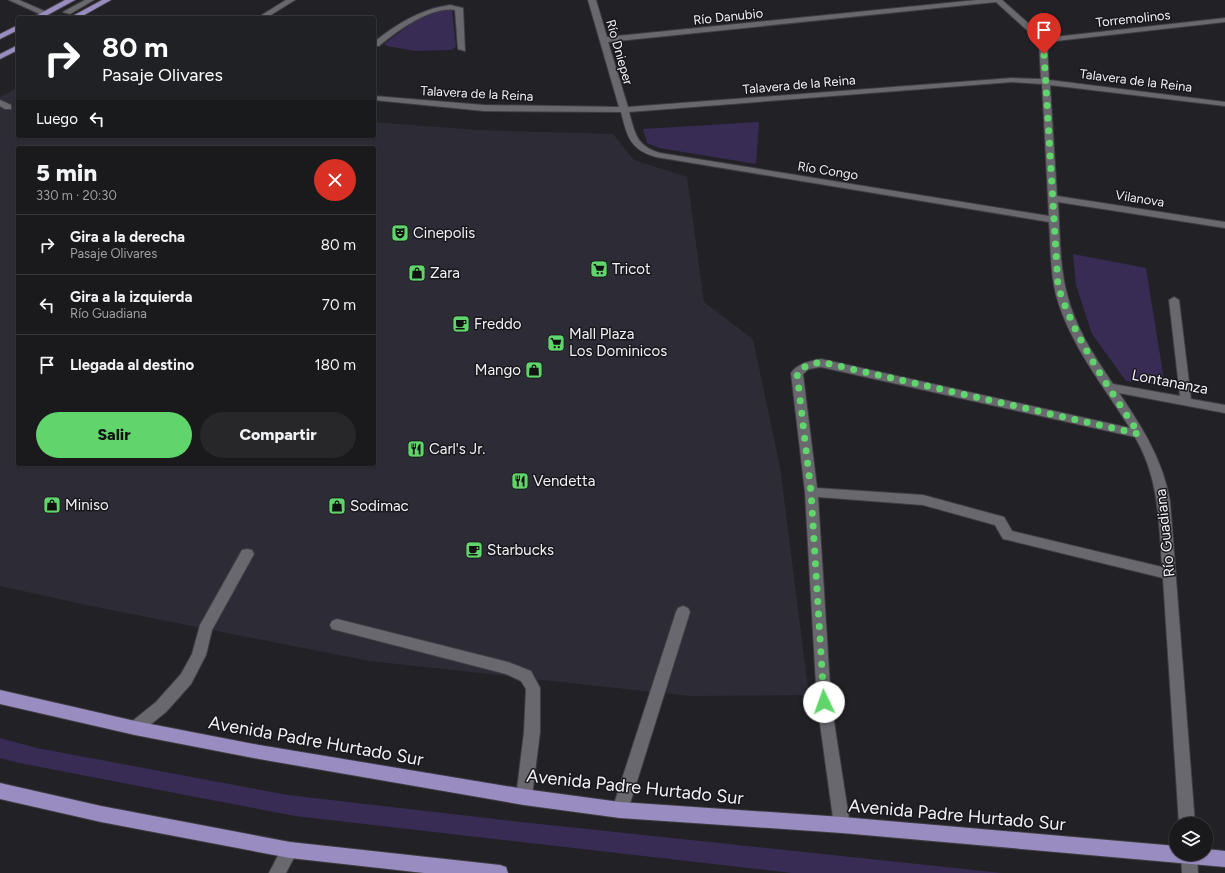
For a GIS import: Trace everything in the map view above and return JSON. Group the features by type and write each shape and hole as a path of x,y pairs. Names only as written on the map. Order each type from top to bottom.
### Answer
{"main road":[{"path":"40,16 71,0"},
{"path":"77,16 108,0"},
{"path":"0,38 16,28"},
{"path":"0,38 16,37"},
{"path":"0,57 16,48"},
{"name":"Avenida Padre Hurtado Sur","path":"0,697 135,728 259,752 524,797 620,810 842,825 1169,853"},
{"path":"0,791 101,814 290,850 500,873"},
{"name":"Avenida Padre Hurtado Sur","path":"1213,858 1225,859"}],"street":[{"path":"13,0 45,13"},
{"path":"67,12 90,0"},
{"path":"264,16 291,0"},
{"name":"Río Dnieper","path":"592,0 624,110"},
{"path":"998,0 1043,40"},
{"name":"Río Danubio","path":"604,40 998,0"},
{"path":"376,44 424,7 447,1 459,8 462,49"},
{"name":"Torremolinos","path":"1043,40 1225,20"},
{"name":"Río Guadiana","path":"1043,40 1058,286 1066,311 1078,337 1150,454 1160,482 1164,501 1186,817"},
{"name":"Talavera de la Reina","path":"376,98 484,108 624,110 998,81 1045,82 1225,104"},
{"path":"0,102 8,108"},
{"name":"Río Congo","path":"624,110 632,137 636,143 645,151 654,154 1054,220"},
{"name":"Vilanova","path":"1052,198 1225,225"},
{"path":"1174,300 1186,402"},
{"path":"842,825 824,702 811,492 797,373 806,366 821,362 1139,434"},
{"name":"Lontananza","path":"1108,387 1225,409"},
{"path":"811,492 923,500 999,521 1008,536 1169,574"},
{"path":"135,728 161,707 186,679 199,655 203,644 205,629 247,554"},
{"path":"620,810 683,612"},
{"path":"337,625 508,668 526,676 533,688 533,695 532,732 524,797"},
{"path":"277,873 290,850"},
{"path":"1189,861 1190,873"}],"shaded area":[{"path":"433,7 448,7 452,11 456,47 451,50 415,51 387,46 384,44"},
{"path":"16,88 16,138 376,138 376,122 478,130 613,134 634,160 687,177 704,302 753,339 780,467 809,695 690,696 369,661 91,606 0,586 0,97"},
{"path":"759,122 756,164 659,148 647,143 643,129"},
{"path":"1073,254 1146,268 1165,386 1126,381 1092,334 1076,285"},
{"path":"0,738 37,748 288,795 521,822 1002,873 792,873 295,816 19,763 0,758"}],"place":[{"name":"Cinepolis","path":"400,233"},
{"name":"Tricot","path":"599,269"},
{"name":"Zara","path":"417,273"},
{"name":"Freddo","path":"461,324"},
{"name":"Mall Plaza Los Dominicos","path":"556,343"},
{"name":"Mango","path":"534,370"},
{"name":"Carl's Jr.","path":"416,449"},
{"name":"Vendetta","path":"520,481"},
{"name":"Miniso","path":"52,505"},
{"name":"Sodimac","path":"337,506"},
{"name":"Starbucks","path":"474,550"}],"route":[{"path":"824,702 811,492 797,373 806,366 821,362 1139,434 1108,387 1078,337 1066,311 1058,286 1051,191 1044,54"}]}
